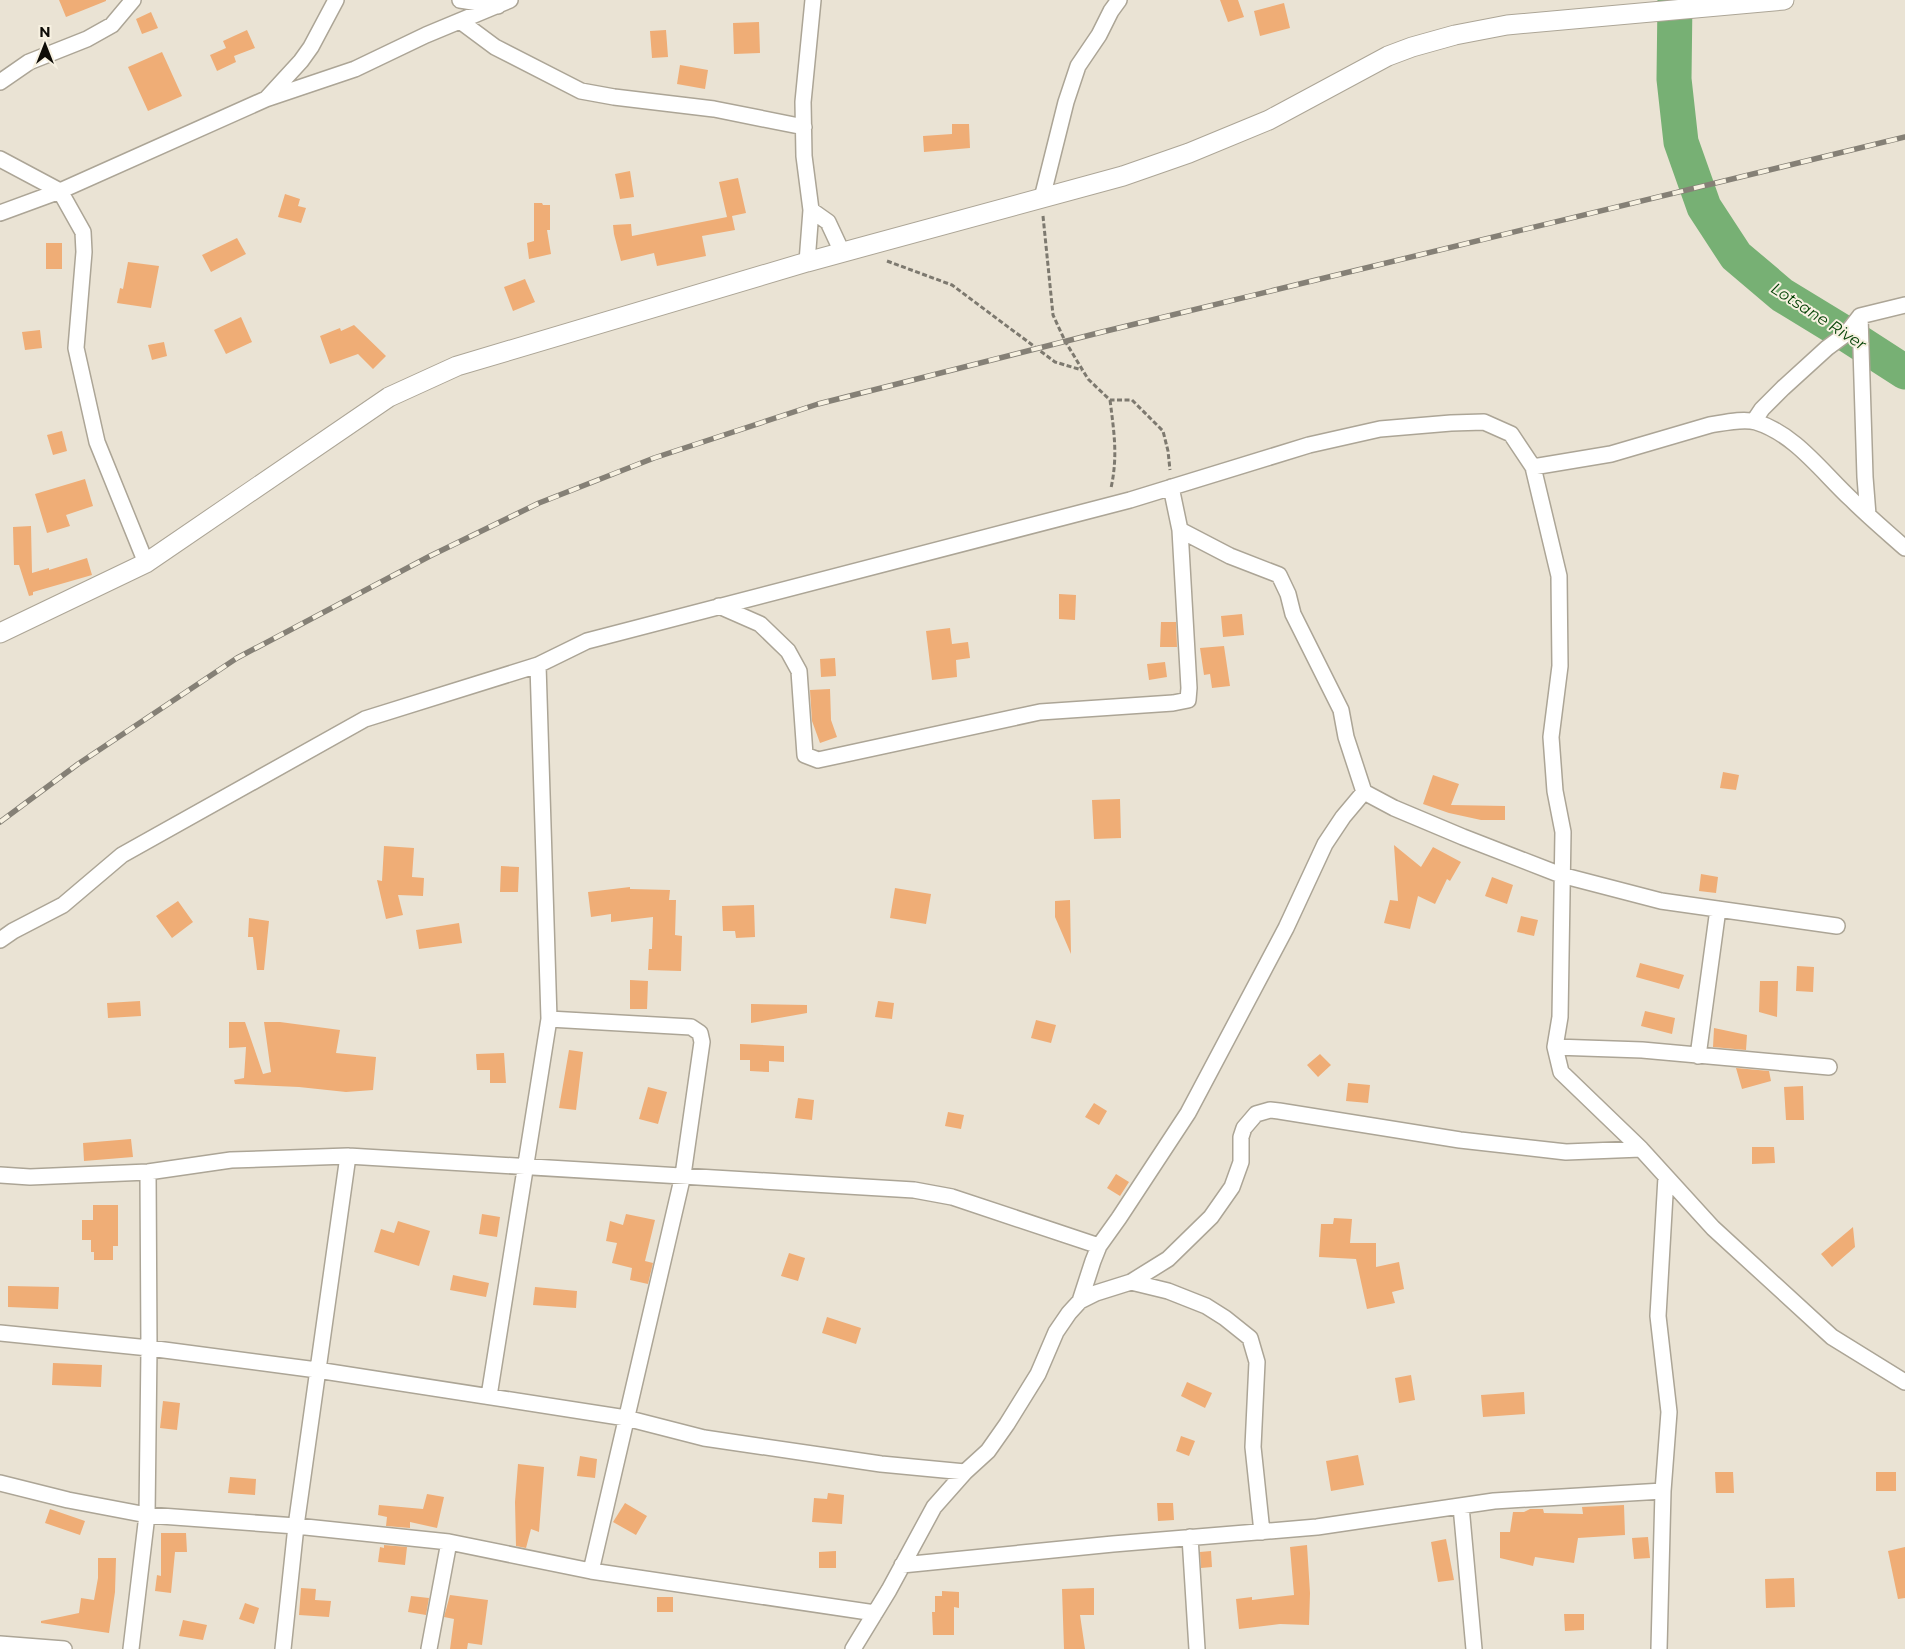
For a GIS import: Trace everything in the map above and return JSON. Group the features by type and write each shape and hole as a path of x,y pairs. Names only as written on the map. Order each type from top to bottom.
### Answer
{"street":[{"path":"0,82 29,62 87,39 112,25 133,0"},
{"path":"266,99 301,61 336,0"},
{"path":"460,0 504,3"},
{"path":"807,262 812,210 804,156 803,102 813,0"},
{"path":"1042,198 1066,102 1078,66 1119,0"},
{"path":"0,633 146,563 389,397 457,366 842,252 1123,176 1189,153 1269,120 1388,56 1412,47 1507,25 1784,0"},
{"path":"0,213 60,191 266,99 355,69 426,35 504,3"},
{"path":"460,21 495,46 581,91 614,97 714,109 804,127"},
{"path":"0,159 60,191 79,224 84,238 76,348 97,442 146,563"},
{"path":"812,210 828,222 842,252"},
{"path":"1754,421 1762,409 1783,388 1827,348 1846,334 1860,316 1905,305"},
{"path":"1860,316 1868,515"},
{"path":"1533,468 1611,454 1710,425 1754,421 1774,429 1808,456 1868,515 1905,548"},
{"path":"0,940 13,931 63,905 122,855 365,719 538,665 587,641 1107,506 1309,445 1380,429 1484,422 1511,434 1533,468 1559,576 1560,666 1551,737 1555,791 1563,832 1560,1017 1555,1047 1561,1072 1641,1149 1714,1228 1832,1337 1905,1382"},
{"path":"720,606 760,624 788,651 799,671 804,755 818,760 1040,712 1173,703 1188,700 1189,688 1180,530 1171,487"},
{"path":"1180,530 1230,556 1279,575 1288,594 1293,614 1341,710 1346,737 1364,792 1394,808 1561,875 1661,901 1838,926"},
{"path":"489,1396 549,1019 538,665"},
{"path":"1080,1301 1099,1246 1120,1218 1188,1113 1286,928 1325,844 1343,817 1364,792"},
{"path":"1698,1056 1718,909"},
{"path":"549,1019 691,1028 700,1033 702,1042 683,1175 591,1571"},
{"path":"1555,1047 1642,1050 1829,1067"},
{"path":"853,1649 934,1507 965,1472 988,1451 1007,1424 1038,1374 1056,1332 1068,1313 1080,1301 1096,1293 1131,1282 1168,1259 1211,1217 1232,1187 1241,1162 1241,1137 1244,1128 1256,1114 1270,1110 1279,1111 1460,1140 1566,1152 1641,1149"},
{"path":"0,1175 30,1177 148,1172 231,1160 348,1156 526,1168 683,1175 914,1190 952,1197 1099,1246"},
{"path":"283,1649 296,1526 348,1156"},
{"path":"131,1649 147,1515 149,1348 148,1172"},
{"path":"1659,1649 1663,1491 1668,1412 1658,1316 1666,1177"},
{"path":"1131,1282 1168,1291 1206,1306 1250,1338 1257,1362 1252,1447 1262,1532"},
{"path":"0,1333 149,1348 317,1370 626,1418 714,1440 880,1464 965,1472"},
{"path":"0,1482 68,1500 147,1515 296,1526 449,1542 591,1571 875,1613"},
{"path":"902,1565 1190,1537 1317,1527 1494,1501 1663,1491"},
{"path":"1461,1506 1474,1649"},
{"path":"1190,1537 1198,1649"},
{"path":"429,1649 449,1542"},
{"path":"0,1644 64,1649"}],"path":[{"path":"1042,198 1045,250 1053,315 1065,342 1088,380 1110,400 1116,448 1116,467 1107,506"},
{"path":"885,260 952,285 1055,362 1082,370"},
{"path":"1110,400 1132,400 1163,431 1168,451 1171,487"}],"building":[{"path":"59,0 106,0 106,1 66,17"},
{"path":"1220,0 1238,0 1244,17 1228,22"},
{"path":"1284,3 1290,28 1260,36 1254,11"},
{"path":"151,12 158,28 142,34 136,19"},
{"path":"759,22 760,53 734,54 733,23"},
{"path":"247,30 255,48 234,56 236,62 217,71 210,55 226,48 223,41"},
{"path":"666,30 668,57 652,58 650,31"},
{"path":"162,52 182,96 148,111 128,67"},
{"path":"680,65 708,70 705,89 677,84"},
{"path":"952,124 969,124 970,148 924,152 923,136 952,134"},
{"path":"630,171 634,197 620,199 615,174"},
{"path":"738,178 746,213 732,216 735,230 702,236 706,256 657,266 654,253 621,261 613,225 631,224 632,236 727,217 719,182"},
{"path":"285,194 300,199 298,206 306,208 301,223 278,217"},
{"path":"534,203 550,205 550,230 547,230 551,254 529,259 527,243 534,241"},
{"path":"237,238 246,254 211,272 202,255"},
{"path":"46,243 62,243 62,269 46,269"},
{"path":"128,262 159,266 151,308 117,303 120,288 123,289"},
{"path":"525,279 535,302 513,311 504,287"},
{"path":"241,317 252,342 226,354 214,330"},
{"path":"354,325 386,356 373,369 358,354 330,364 320,336 340,328 341,331"},
{"path":"40,330 42,348 25,350 22,332"},
{"path":"164,342 167,356 152,360 148,345"},
{"path":"62,431 67,451 53,455 47,435"},
{"path":"85,479 93,506 66,515 70,526 47,533 35,494"},
{"path":"31,526 32,573 49,568 49,570 87,558 92,575 33,592 33,595 29,596 19,565 14,565 13,527"},
{"path":"1059,594 1076,595 1075,620 1059,619"},
{"path":"1242,614 1244,635 1223,637 1221,616"},
{"path":"1161,622 1176,622 1177,647 1160,647"},
{"path":"950,628 952,644 968,642 970,658 956,660 957,677 932,680 926,631"},
{"path":"1224,646 1230,686 1212,688 1210,674 1204,675 1200,648"},
{"path":"835,658 836,676 821,677 820,659"},
{"path":"1165,662 1167,677 1149,680 1147,664"},
{"path":"830,689 831,720 837,737 820,743 812,721 810,690"},
{"path":"1723,772 1739,775 1736,790 1720,788"},
{"path":"1433,775 1459,784 1451,805 1505,806 1505,820 1481,820 1449,813 1423,804"},
{"path":"1120,799 1121,838 1094,839 1092,800"},
{"path":"1394,845 1421,867 1433,847 1461,862 1450,881 1447,879 1435,904 1418,896 1410,929 1384,923 1390,900 1398,901"},
{"path":"384,846 414,848 412,877 424,878 423,896 398,895 403,915 386,919 377,880 382,881"},
{"path":"501,866 519,867 518,892 500,892"},
{"path":"1701,874 1718,877 1716,893 1699,891"},
{"path":"1492,877 1513,885 1507,904 1485,896"},
{"path":"630,887 630,889 670,890 669,900 676,900 675,935 682,936 681,971 648,970 649,949 652,949 653,917 611,922 611,914 591,917 588,892"},
{"path":"895,888 931,894 926,924 890,918"},
{"path":"1070,900 1071,954 1055,917 1055,901"},
{"path":"178,901 193,922 172,938 156,916"},
{"path":"754,905 755,937 736,938 735,931 723,931 722,906"},
{"path":"1521,916 1538,920 1534,936 1517,932"},
{"path":"249,918 269,921 264,970 257,970 253,937 248,937"},
{"path":"459,923 462,943 419,949 416,930"},
{"path":"1640,963 1684,975 1679,989 1636,977"},
{"path":"1797,966 1814,967 1813,992 1796,991"},
{"path":"630,980 648,981 647,1009 630,1009"},
{"path":"1760,981 1778,981 1777,1017 1759,1012"},
{"path":"140,1001 141,1016 108,1018 107,1003"},
{"path":"878,1001 894,1003 892,1019 875,1017"},
{"path":"751,1004 807,1005 807,1013 751,1023"},
{"path":"1645,1011 1675,1018 1672,1034 1641,1026"},
{"path":"1036,1020 1056,1025 1051,1043 1031,1038"},
{"path":"229,1022 245,1022 263,1074 271,1072 264,1022 280,1022 340,1030 336,1053 376,1057 373,1090 346,1092 299,1087 235,1084 234,1080 244,1078 246,1047 229,1048"},
{"path":"1714,1028 1747,1035 1746,1050 1713,1047"},
{"path":"740,1044 784,1046 784,1062 769,1061 769,1072 750,1071 750,1060 740,1060"},
{"path":"569,1050 583,1052 576,1110 559,1108"},
{"path":"504,1053 506,1083 490,1083 490,1070 477,1070 476,1054"},
{"path":"1320,1054 1331,1065 1318,1077 1307,1065"},
{"path":"1736,1068 1769,1071 1771,1081 1742,1089"},
{"path":"1348,1083 1370,1085 1368,1103 1346,1101"},
{"path":"1803,1086 1804,1120 1786,1120 1784,1087"},
{"path":"648,1087 667,1092 658,1124 639,1119"},
{"path":"798,1098 814,1100 812,1120 795,1118"},
{"path":"1094,1103 1107,1111 1099,1125 1085,1117"},
{"path":"948,1112 964,1115 961,1129 945,1126"},
{"path":"131,1139 133,1157 84,1161 83,1143"},
{"path":"1752,1147 1774,1147 1775,1163 1752,1164"},
{"path":"1116,1174 1129,1182 1120,1196 1107,1188"},
{"path":"93,1205 118,1205 118,1246 113,1246 113,1260 94,1260 94,1252 91,1252 91,1240 82,1240 82,1220 93,1220"},
{"path":"482,1214 500,1217 497,1237 479,1234"},
{"path":"626,1214 655,1220 645,1261 653,1263 648,1284 630,1280 632,1268 612,1263 617,1243 606,1241 610,1221 623,1225"},
{"path":"1334,1218 1352,1219 1350,1243 1376,1243 1376,1267 1399,1262 1404,1289 1392,1292 1395,1303 1367,1309 1356,1259 1319,1257 1321,1224 1333,1224"},
{"path":"398,1221 430,1231 419,1266 374,1252 381,1229 394,1233"},
{"path":"1853,1227 1855,1247 1832,1267 1821,1254"},
{"path":"789,1253 805,1258 798,1281 781,1276"},
{"path":"453,1275 489,1283 486,1297 450,1290"},
{"path":"8,1286 59,1287 58,1309 8,1307"},
{"path":"535,1287 577,1291 576,1308 533,1305"},
{"path":"827,1317 861,1328 856,1344 822,1333"},
{"path":"53,1363 102,1365 101,1387 52,1385"},
{"path":"1411,1375 1415,1400 1399,1403 1395,1378"},
{"path":"1187,1382 1212,1393 1205,1408 1181,1396"},
{"path":"1524,1392 1525,1414 1483,1417 1481,1395"},
{"path":"163,1401 180,1403 177,1430 160,1428"},
{"path":"1181,1436 1195,1441 1189,1456 1176,1451"},
{"path":"1358,1455 1364,1485 1331,1491 1326,1461"},
{"path":"580,1456 597,1459 595,1478 577,1476"},
{"path":"518,1464 544,1467 539,1532 531,1529 526,1548 516,1546 515,1502"},
{"path":"1715,1472 1733,1472 1734,1493 1716,1493"},
{"path":"1876,1472 1896,1472 1896,1491 1876,1491"},
{"path":"230,1477 256,1479 255,1495 228,1493"},
{"path":"828,1493 844,1495 842,1524 812,1522 814,1498 827,1499"},
{"path":"427,1494 444,1497 437,1528 410,1522 410,1528 386,1526 387,1517 378,1515 379,1505 423,1509"},
{"path":"625,1503 647,1516 636,1535 613,1522"},
{"path":"1157,1503 1173,1503 1174,1520 1158,1521"},
{"path":"1624,1505 1625,1535 1578,1538 1574,1563 1535,1557 1533,1566 1500,1558 1500,1532 1510,1532 1513,1512 1543,1509 1544,1513 1583,1514 1582,1507"},
{"path":"50,1509 85,1521 80,1535 45,1523"},
{"path":"161,1533 186,1533 187,1552 175,1552 171,1593 155,1591 157,1575 161,1576"},
{"path":"1648,1537 1650,1558 1634,1559 1632,1538"},
{"path":"1446,1539 1454,1580 1438,1582 1431,1542"},
{"path":"384,1545 407,1547 405,1565 378,1562 380,1547 384,1548"},
{"path":"1307,1545 1310,1593 1309,1625 1280,1624 1239,1629 1236,1599 1252,1597 1252,1600 1294,1595 1290,1547"},
{"path":"1905,1547 1905,1598 1898,1599 1888,1551"},
{"path":"836,1551 836,1568 819,1568 819,1552"},
{"path":"1211,1551 1212,1567 1201,1568 1200,1552"},
{"path":"98,1558 116,1558 115,1592 109,1633 41,1623 41,1621 79,1613 81,1598 94,1600 98,1578"},
{"path":"1794,1578 1795,1607 1766,1608 1765,1579"},
{"path":"301,1588 316,1589 315,1600 331,1601 329,1617 299,1615"},
{"path":"1094,1588 1094,1615 1080,1615 1085,1649 1064,1649 1062,1589"},
{"path":"942,1591 959,1592 959,1608 954,1607 954,1635 933,1635 932,1612 935,1612 935,1596 942,1596"},
{"path":"450,1595 488,1600 482,1645 468,1643 467,1649 450,1649 454,1619 444,1617"},
{"path":"411,1596 429,1598 426,1615 408,1612"},
{"path":"657,1597 673,1597 673,1612 657,1612"},
{"path":"245,1603 259,1608 254,1624 239,1619"},
{"path":"1564,1614 1584,1614 1584,1630 1565,1631"},
{"path":"183,1620 207,1625 203,1640 179,1636"}],"waterway":[{"name":"Lotsane River","path":"1675,0 1674,79 1681,142 1704,207 1736,256 1782,295 1905,372"}],"railway":[{"path":"0,822 78,764 237,658 430,556 539,503 654,458 818,404 1102,332 1905,137"}]}
